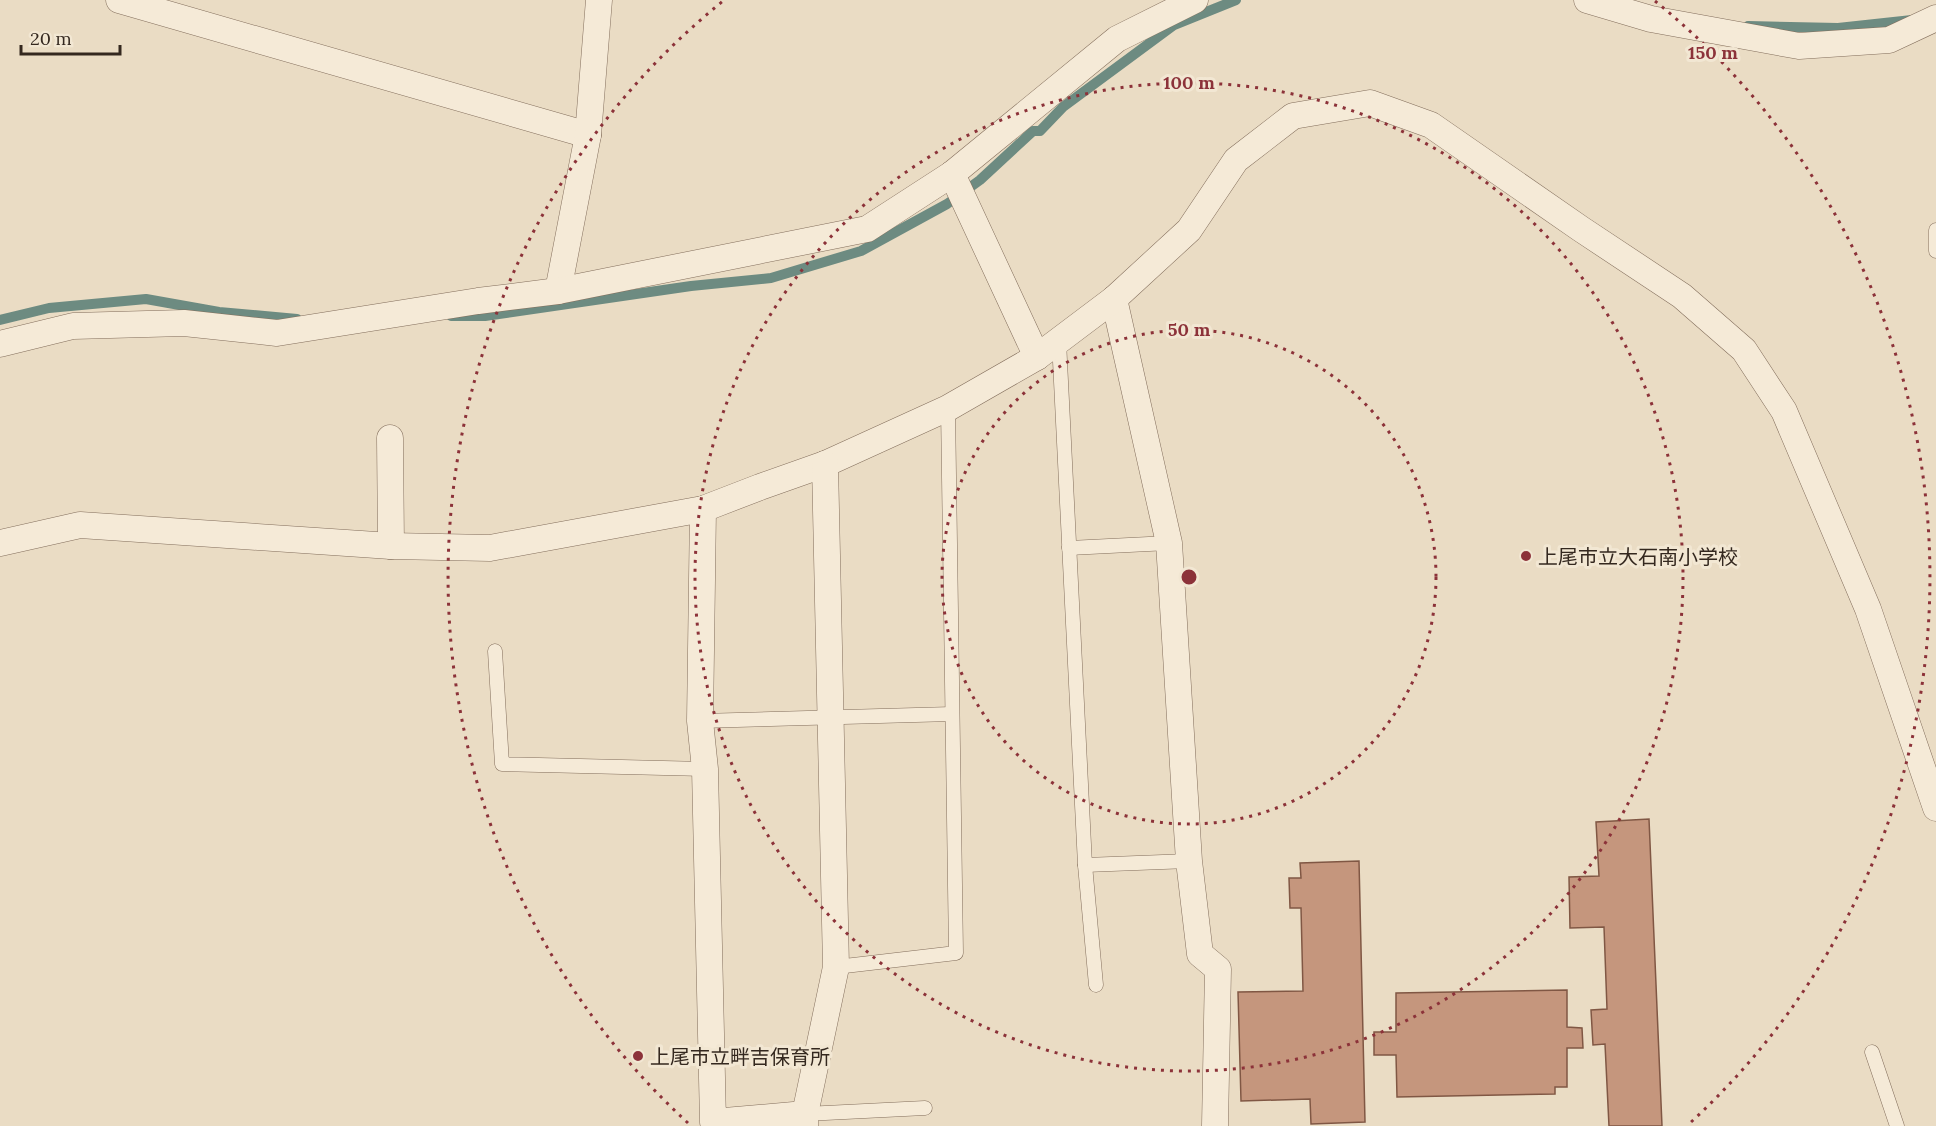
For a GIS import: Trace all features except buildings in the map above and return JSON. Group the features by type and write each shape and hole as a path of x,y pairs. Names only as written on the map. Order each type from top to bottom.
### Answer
{"street":[{"path":"119,0 588,135"},
{"path":"558,291 588,135 599,0"},
{"path":"0,344 73,326 183,323 277,333 478,301 558,291 867,229 952,174 1117,39 1195,0"},
{"path":"1587,0 1651,19 1800,46 1889,40 1936,18"},
{"path":"0,543 80,525 391,546 490,548 703,509 760,486 825,464 948,408 1036,357 1114,299 1189,230 1236,160 1293,116 1370,103 1431,125 1682,296 1744,350 1784,411 1868,609 1936,808"},
{"path":"952,174 1036,357"},
{"path":"1114,299 1169,543 1189,861 1200,954 1218,969 1215,1126"},
{"path":"390,438 391,546"},
{"path":"703,509 700,721 705,769 713,1122 805,1120 836,967 825,464"}],"lane":[{"path":"1936,230 1936,251"},
{"path":"1059,341 1085,865 1096,985"},
{"path":"836,967 956,953 948,408"},
{"path":"1069,548 1169,543"},
{"path":"495,651 502,764 705,769"},
{"path":"700,721 952,714"},
{"path":"1085,865 1189,861"},
{"path":"1872,1052 1897,1126"},
{"path":"805,1120 925,1108"}],"waterway":[{"path":"451,316 485,316 691,286 771,278 861,251 947,204 980,180 1033,131 1040,131 1063,107 1174,25 1236,0"},
{"path":"1748,26 1838,28 1912,20"},
{"path":"0,320 49,308 146,299 219,312 297,319"}],"place":[{"name":"上尾市立大石南小学校","path":"1526,556"},
{"name":"上尾市立畔吉保育所","path":"638,1056"}]}
